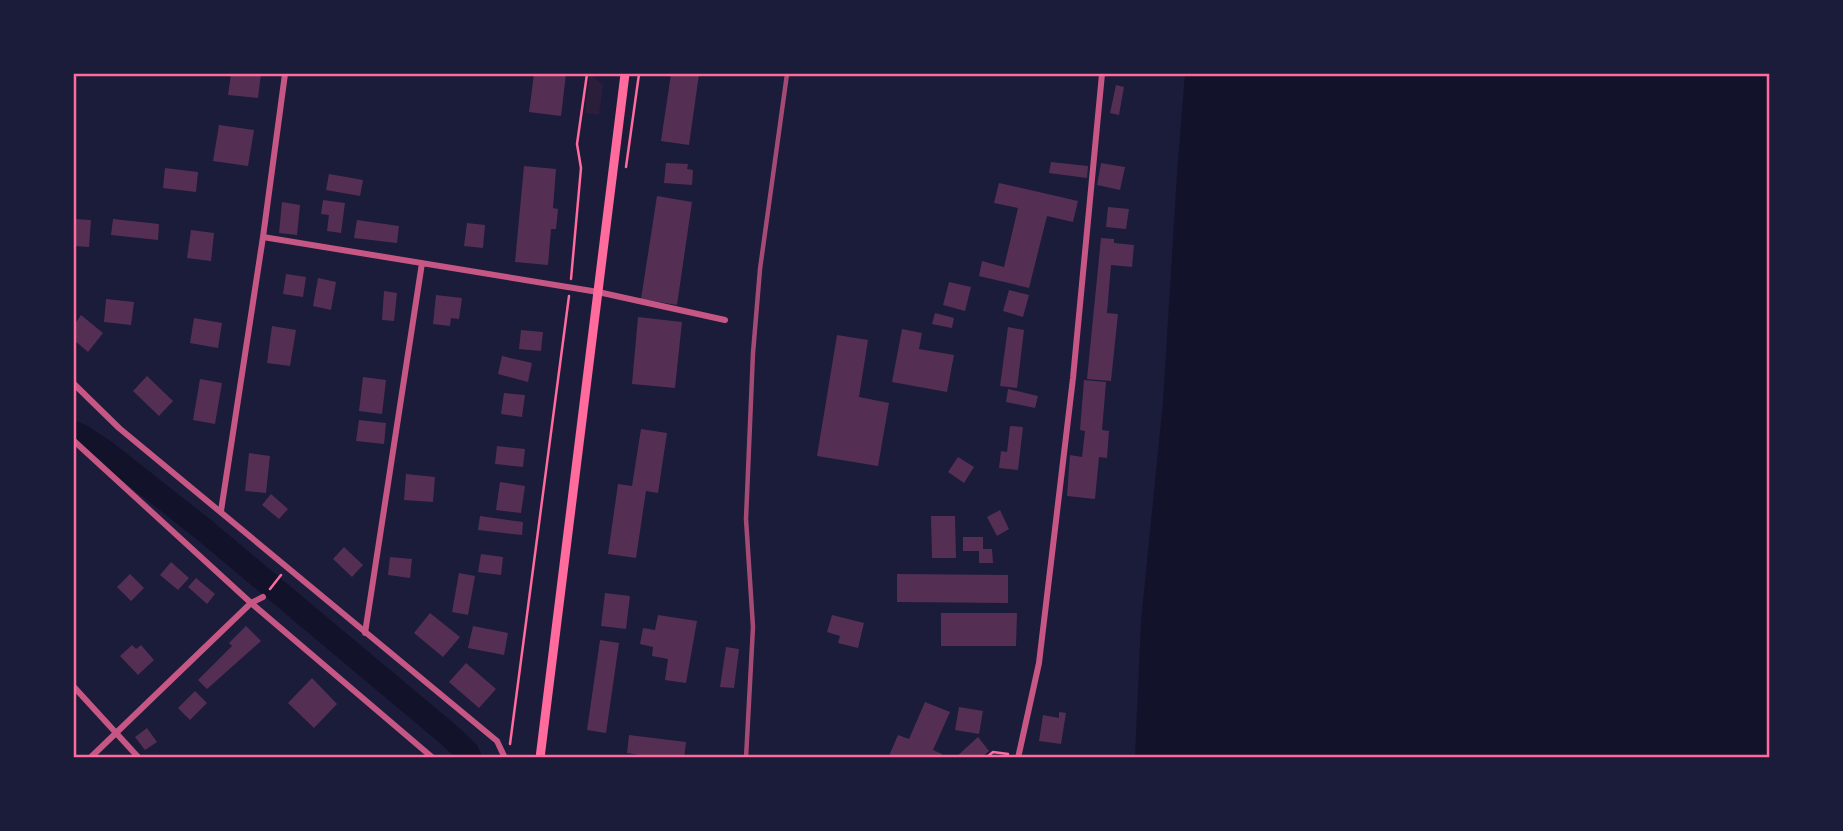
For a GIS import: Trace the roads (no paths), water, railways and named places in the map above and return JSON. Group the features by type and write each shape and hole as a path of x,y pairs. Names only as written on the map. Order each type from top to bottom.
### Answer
{"main road":[{"path":"540,758 625,74"}],"street":[{"path":"221,511 285,74"},
{"path":"1018,756 1041,649 1073,378 1102,74"},
{"path":"263,237 598,292 725,320"},
{"path":"365,633 422,263"},
{"path":"74,384 118,428 498,741 505,758"},
{"path":"74,441 251,603 433,758"},
{"path":"90,758 251,603 263,597"},
{"path":"74,687 139,758"}],"waterway":[{"path":"74,433 104,451 203,529 449,735 470,758"}],"railway":[{"path":"746,758 753,627 746,519 753,353 760,269 787,74"}]}
